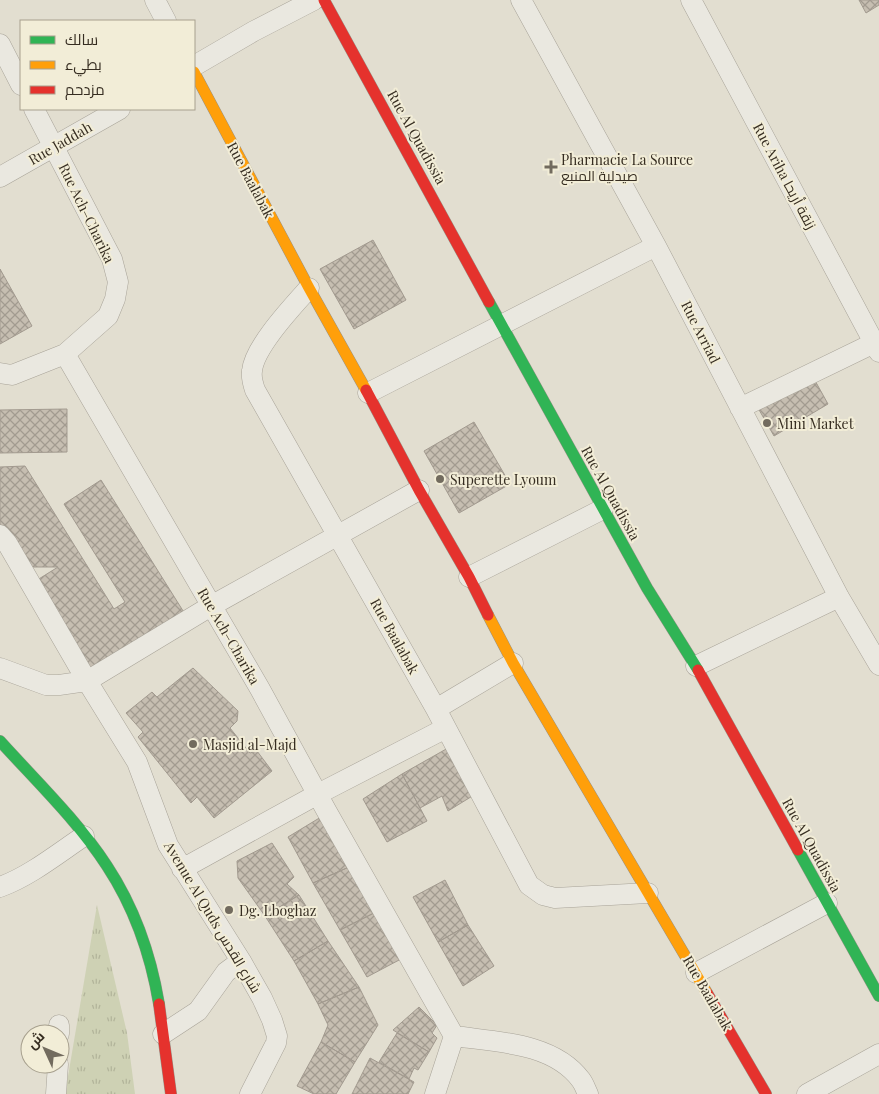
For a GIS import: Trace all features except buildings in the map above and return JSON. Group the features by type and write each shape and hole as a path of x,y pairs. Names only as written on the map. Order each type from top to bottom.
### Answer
{"street":[{"path":"155,0 165,20"},
{"path":"195,65 269,23 314,0"},
{"name":"Rue Al Quadissia","path":"324,0 646,588 696,666 879,996"},
{"name":"Rue Arriad","path":"521,0 656,246 839,597 879,665"},
{"name":"Rue Ariha زنقة أريحا","path":"691,0 877,348"},
{"path":"0,44 20,83"},
{"name":"Rue Baalabak","path":"195,74 309,288 368,393 419,490 469,577 514,663 766,1094"},
{"name":"Rue Ach–Charika","path":"35,110 112,259 118,282 115,299 108,316 65,354 260,689 454,1036"},
{"name":"Rue Jaddah","path":"0,177 118,110"},
{"path":"368,393 656,246"},
{"name":"Rue Baalabak","path":"309,288 265,341 253,364 252,380 255,390 436,709 529,885 543,895 555,898 648,893"},
{"path":"740,408 877,348"},
{"path":"0,373 12,375 65,354"},
{"path":"0,668 46,684 59,685 87,682 211,606 419,490"},
{"path":"469,577 603,509"},
{"name":"Avenue Al Quds شارع القدس","path":"0,535 11,550 87,682 137,762 168,845 241,962 262,998 272,1020 277,1036 276,1043 250,1094"},
{"path":"696,666 839,597"},
{"path":"436,709 514,663"},
{"path":"182,868 318,794 446,728"},
{"path":"0,741 84,836 107,866 127,903 141,935 153,972 164,1034 171,1094"},
{"path":"0,887 38,868 84,836"},
{"path":"696,973 826,902"},
{"path":"164,1034 198,1011 226,972 241,962"},
{"path":"434,1094 454,1036 530,1048 554,1058 567,1066 584,1087"},
{"path":"807,1094 879,1054"},
{"path":"56,1094 57,1074"}],"green space":[{"path":"97,905 127,1033 135,1094 65,1094 68,1074 70,1074 70,1064"}],"traffic: fast":[{"path":"489,302 647,588 698,670"},
{"path":"0,741 83,833 117,882 140,932 156,986 159,1004"},
{"path":"798,850 879,996"}],"traffic: slow":[{"path":"195,74 309,288 366,390"},
{"path":"488,615 513,663 707,993"}],"traffic: jam":[{"path":"324,0 489,302"},
{"path":"366,390 488,615"},
{"path":"698,670 798,850"},
{"path":"707,993 766,1094"},
{"path":"159,1004 171,1094"}],"place":[{"name":"Pharmacie La Source صيدلية المنبع","path":"551,167"},
{"name":"Mini Market","path":"767,423"},
{"name":"Superette Lyoum","path":"440,479"},
{"name":"Masjid al-Majd","path":"193,744"},
{"name":"Dg. Lboghaz","path":"229,910"}]}
